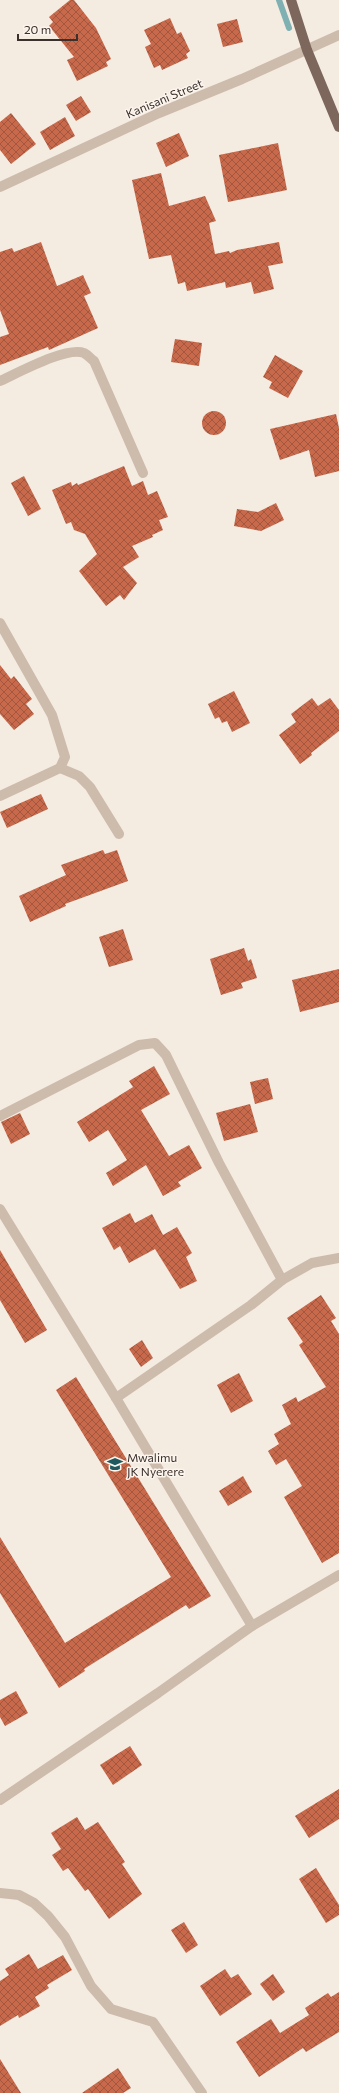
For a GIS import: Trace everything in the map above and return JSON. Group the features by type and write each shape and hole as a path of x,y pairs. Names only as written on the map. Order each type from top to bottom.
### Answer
{"main road":[{"path":"291,0 308,50 339,127"}],"street":[{"name":"Kanisani Street","path":"0,187 159,113 242,80 339,35"},
{"path":"0,381 57,356 73,352 84,353 94,361 143,473"},
{"path":"0,623 52,715 65,757 60,768 0,796"},
{"path":"60,768 78,776 90,787 119,834"},
{"path":"0,1116 139,1045 155,1043 166,1055 219,1163 282,1280"},
{"path":"0,1209 116,1398 252,1626"},
{"path":"116,1398 251,1305 282,1280 312,1263 339,1258"},
{"path":"0,1800 158,1693 252,1626 339,1575"},
{"path":"0,1893 19,1894 34,1903 48,1916 65,1937 91,1986 111,2009 153,2022 202,2093"}],"building":[{"path":"70,0 74,0 96,28 111,59 106,62 108,66 77,81 67,60 74,57 49,26 53,22 49,17"},
{"path":"170,18 177,34 181,32 190,51 186,54 188,58 162,70 160,65 154,68 145,47 151,44 144,30"},
{"path":"237,19 243,42 223,47 217,24"},
{"path":"81,96 91,112 76,121 66,105"},
{"path":"11,113 36,144 11,164 0,150 0,122"},
{"path":"65,117 75,136 50,150 40,132"},
{"path":"179,133 189,156 166,167 156,143"},
{"path":"278,143 287,190 228,202 219,155"},
{"path":"161,173 169,206 205,196 216,221 209,223 215,254 229,251 230,253 237,250 279,242 283,263 268,266 274,289 254,294 251,282 226,288 225,282 187,291 185,282 178,284 171,255 149,259 132,180"},
{"path":"41,242 57,286 83,275 91,293 84,296 98,328 49,350 48,347 0,365 0,337 9,334 0,310 0,252 12,248 14,252"},
{"path":"175,339 202,343 199,366 171,362"},
{"path":"275,355 303,371 288,398 269,388 272,382 263,377"},
{"path":"214,411 223,414 226,423 223,432 214,435 205,432 202,423 205,414"},
{"path":"336,414 339,428 339,471 315,477 309,450 280,460 270,429"},
{"path":"124,466 132,486 143,481 148,495 157,491 168,517 159,520 163,530 152,535 153,537 132,546 139,557 123,567 137,583 124,600 120,595 106,606 79,571 97,554 85,534 74,530 71,522 66,524 52,490 71,482 72,486 77,483 78,485"},
{"path":"24,476 41,509 28,516 11,483"},
{"path":"276,503 284,520 261,531 234,526 237,509 258,512"},
{"path":"0,665 11,679 14,676 32,699 26,704 34,714 14,730 0,714"},
{"path":"234,691 250,723 232,732 227,721 222,723 219,717 215,719 208,704"},
{"path":"312,698 318,706 330,698 339,710 339,731 311,753 312,755 300,764 279,735 296,722 291,714"},
{"path":"41,794 48,809 7,828 0,812"},
{"path":"103,850 105,854 117,850 128,881 65,904 66,906 30,922 19,896 66,875 61,865"},
{"path":"123,929 133,960 109,967 99,937"},
{"path":"244,948 248,961 251,959 257,978 241,983 243,988 221,995 210,959"},
{"path":"339,969 339,1002 300,1012 292,980"},
{"path":"154,1066 170,1094 141,1110 169,1156 189,1145 202,1168 178,1182 181,1186 163,1196 146,1165 113,1186 106,1173 127,1160 108,1130 89,1142 77,1122 133,1087 129,1081"},
{"path":"268,1078 273,1099 255,1104 250,1082"},
{"path":"250,1104 258,1132 224,1141 216,1113"},
{"path":"20,1113 30,1134 11,1144 1,1122"},
{"path":"130,1213 135,1223 152,1214 163,1235 177,1227 192,1253 186,1257 197,1281 180,1289 155,1249 129,1263 120,1246 114,1250 102,1228"},
{"path":"0,1250 47,1330 25,1343 0,1300"},
{"path":"321,1295 336,1318 331,1321 339,1334 339,1553 322,1563 284,1497 302,1486 286,1459 276,1465 268,1451 279,1444 274,1434 291,1424 282,1405 296,1397 298,1402 326,1387 299,1345 303,1342 287,1318"},
{"path":"142,1340 153,1358 141,1367 129,1349"},
{"path":"239,1373 253,1401 231,1413 217,1385"},
{"name":"Mwalimu JK Nyerere","path":"76,1377 211,1596 189,1609 186,1605 84,1669 85,1671 59,1688 0,1593 0,1537 65,1643 171,1577 56,1390"},
{"path":"243,1476 252,1492 228,1506 219,1491"},
{"path":"16,1691 28,1713 5,1726 0,1717 0,1700"},
{"path":"130,1746 142,1765 113,1785 100,1765"},
{"path":"339,1789 339,1819 309,1838 295,1816"},
{"path":"77,1817 85,1830 98,1822 125,1862 122,1864 142,1894 109,1919 88,1889 85,1891 68,1868 63,1871 52,1855 61,1849 51,1833"},
{"path":"316,1868 339,1905 339,1915 326,1923 299,1879"},
{"path":"184,1922 198,1945 186,1953 171,1930"},
{"path":"29,1954 38,1969 63,1955 72,1970 47,1985 49,1988 35,1997 40,2006 19,2018 18,2015 0,2026 0,1981 9,1975 5,1969"},
{"path":"225,1969 231,1978 238,1974 252,1994 220,2016 200,1986"},
{"path":"273,1974 285,1992 273,2001 260,1984"},
{"path":"339,1992 339,2032 306,2052 303,2048 259,2077 236,2042 271,2019 280,2033 309,2015 305,2008 328,1993 331,1997"},
{"path":"0,2059 21,2093 0,2093"},
{"path":"118,2068 131,2088 123,2093 82,2093"}],"waterway":[{"path":"279,0 289,28"}],"place":[{"name":"Mwalimu JK Nyerere","path":"115,1464"}]}
